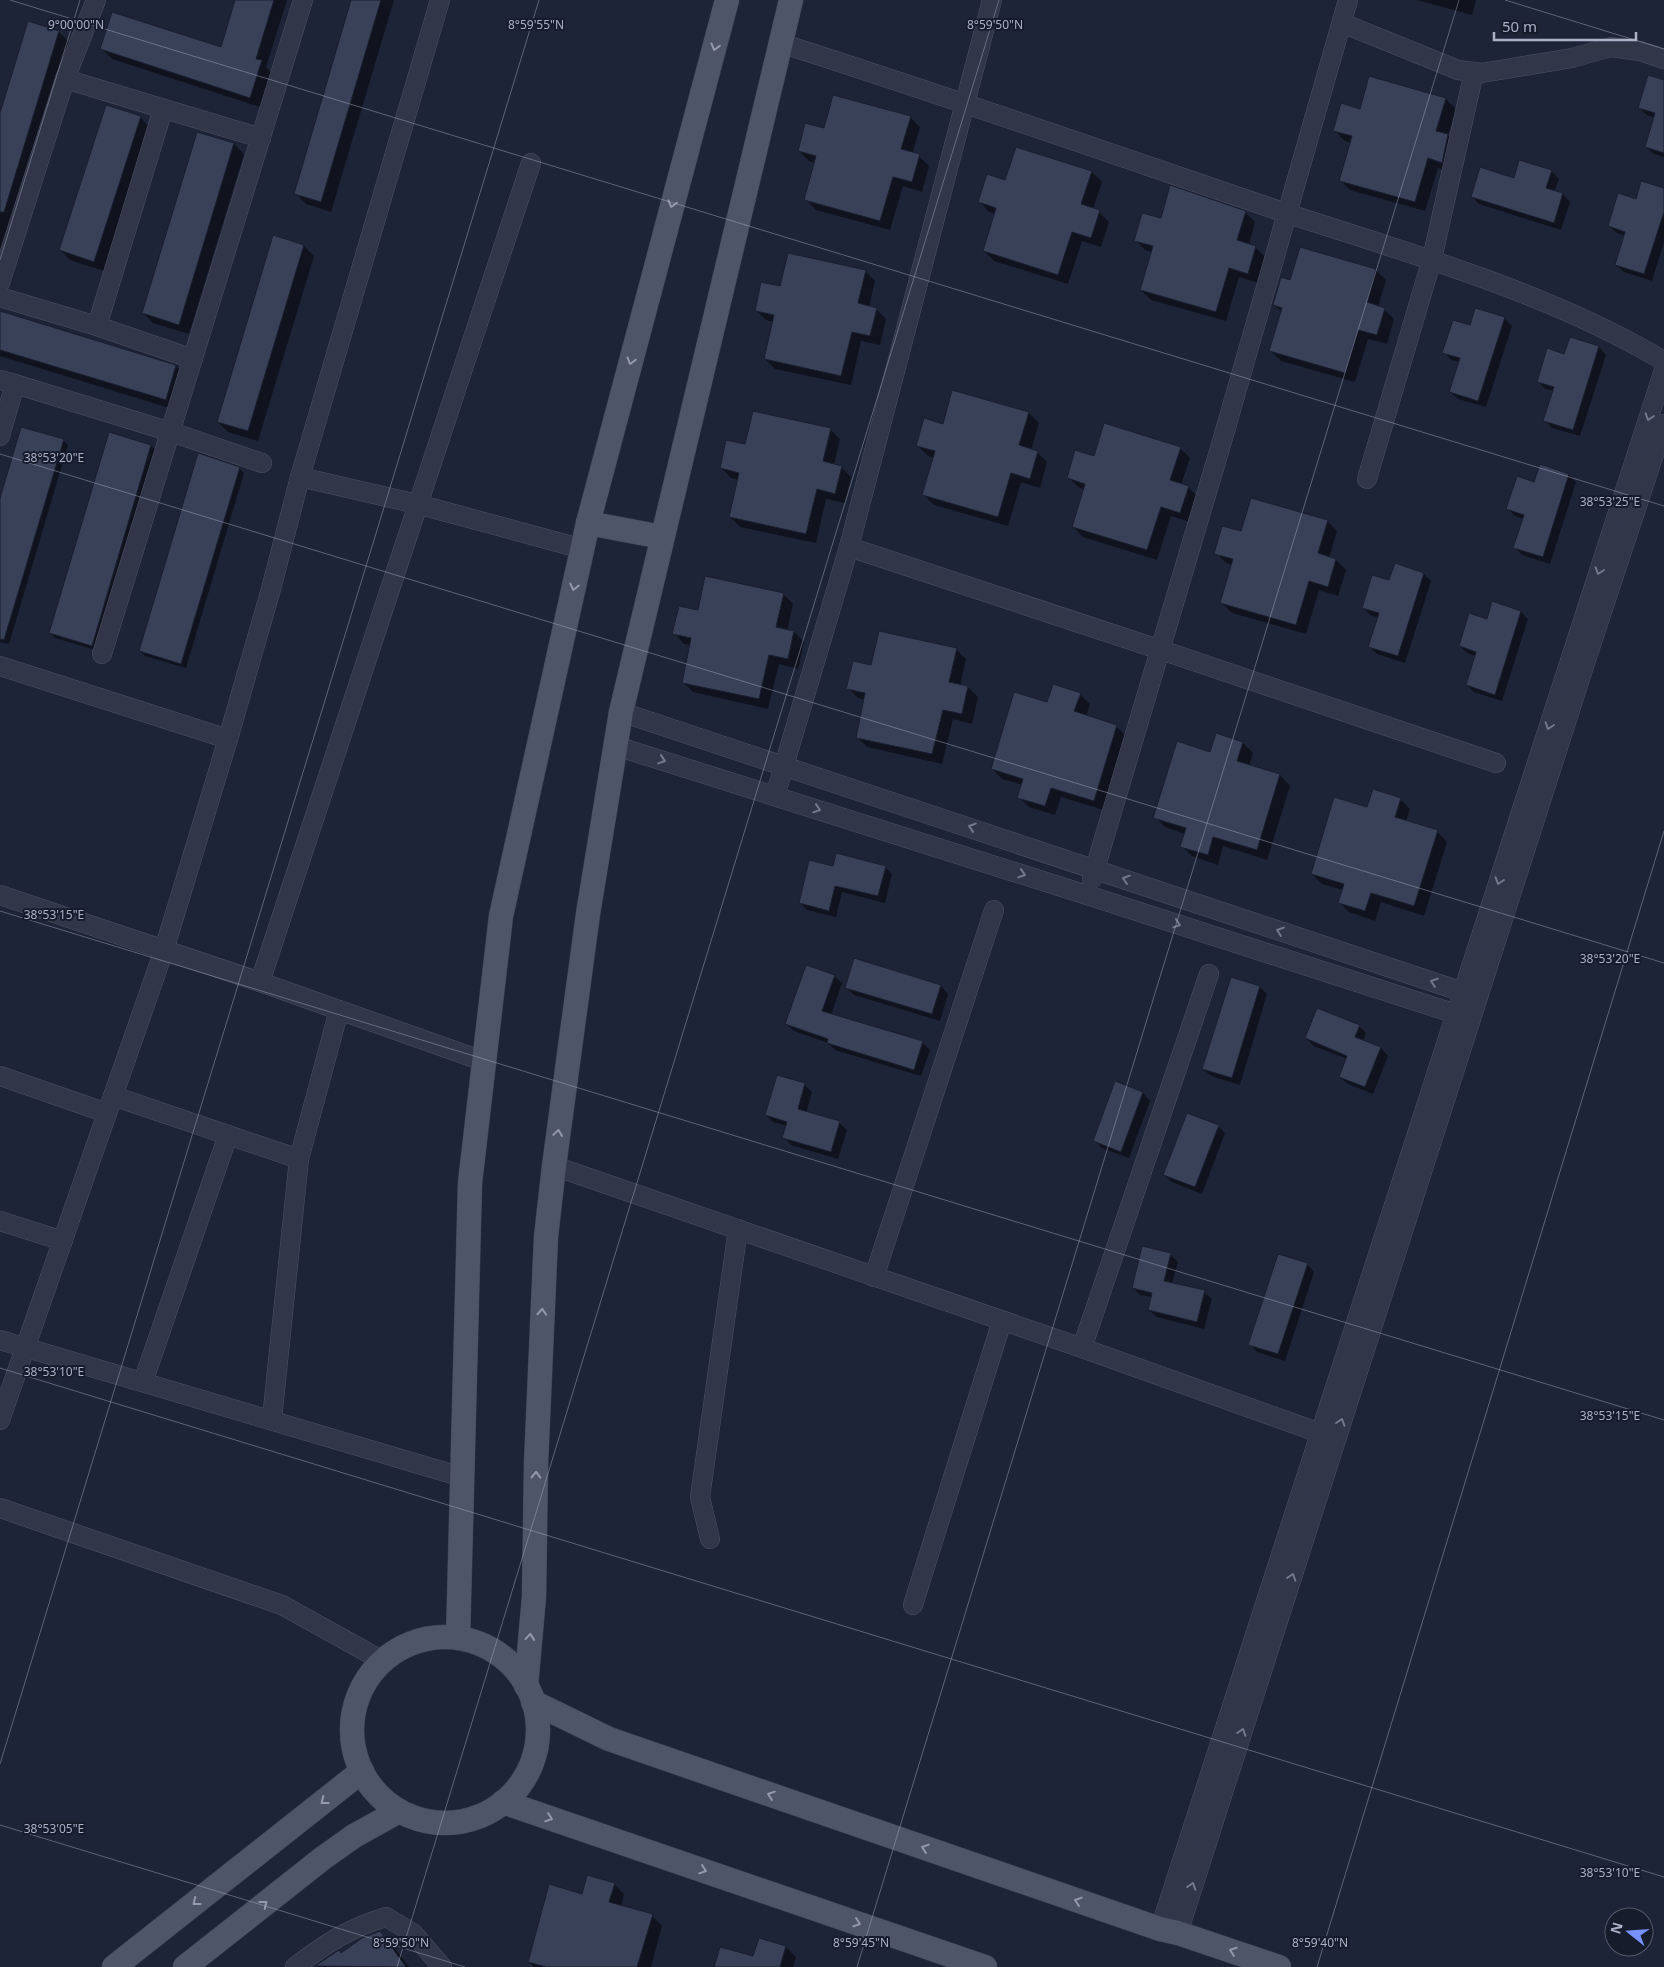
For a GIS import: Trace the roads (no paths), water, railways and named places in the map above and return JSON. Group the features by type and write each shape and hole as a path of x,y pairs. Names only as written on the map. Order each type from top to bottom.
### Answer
{"main road":[{"path":"458,1638 470,1183 501,916 588,523 727,0"},
{"path":"791,0 621,712 588,914 546,1236 536,1464 530,1694 537,1734 533,1757 524,1779 503,1802 476,1818 460,1822 429,1822 399,1811 375,1791 362,1771 354,1749 352,1733 357,1701 364,1686 383,1661 396,1651 426,1639 458,1638 472,1641 498,1654 519,1673 530,1694 609,1739 1279,1967"},
{"path":"588,523 662,536"},
{"path":"114,1967 362,1771"},
{"path":"503,1802 985,1967"},
{"path":"185,1967 323,1858 354,1836 399,1811"}],"street":[{"path":"0,284 65,79 96,0"},
{"path":"102,654 303,0"},
{"path":"0,1420 164,950 228,739 271,589 300,477 440,0"},
{"path":"775,796 849,547 992,0"},
{"path":"1088,895 1288,213 1348,0"},
{"path":"1342,23 1458,70 1482,73 1572,58 1611,47 1640,51 1664,59"},
{"path":"780,43 965,102 1288,213 1432,259 1540,300 1630,341 1664,361"},
{"path":"1368,479 1432,259 1474,72"},
{"path":"65,79 261,138"},
{"path":"97,326 164,109"},
{"path":"260,982 531,163"},
{"path":"0,297 97,326 194,359"},
{"path":"1169,1931 1469,999 1664,370"},
{"path":"0,436 8,382 171,432 262,463"},
{"path":"1169,1931 1320,1433 1456,1014 1469,999 1664,424"},
{"path":"300,477 417,504 583,549"},
{"path":"849,547 1161,650 1496,764"},
{"path":"0,666 228,739"},
{"path":"621,712 1095,868 1469,999"},
{"path":"616,746 1088,895 1456,1014"},
{"path":"0,894 260,982 483,1061"},
{"path":"874,1277 994,910"},
{"path":"1082,1348 1209,974"},
{"path":"272,1419 299,1159 339,1010"},
{"path":"0,1076 228,1136 299,1159"},
{"path":"143,1382 228,1136"},
{"path":"554,1166 1082,1348 1320,1433"},
{"path":"0,1221 63,1241"},
{"path":"710,1539 700,1497 738,1229"},
{"path":"914,1606 1002,1321"},
{"path":"0,1340 272,1419 462,1477"},
{"path":"0,1508 282,1605 383,1661"},
{"path":"296,1967 332,1940 362,1924 386,1917 413,1933 442,1967"}]}
